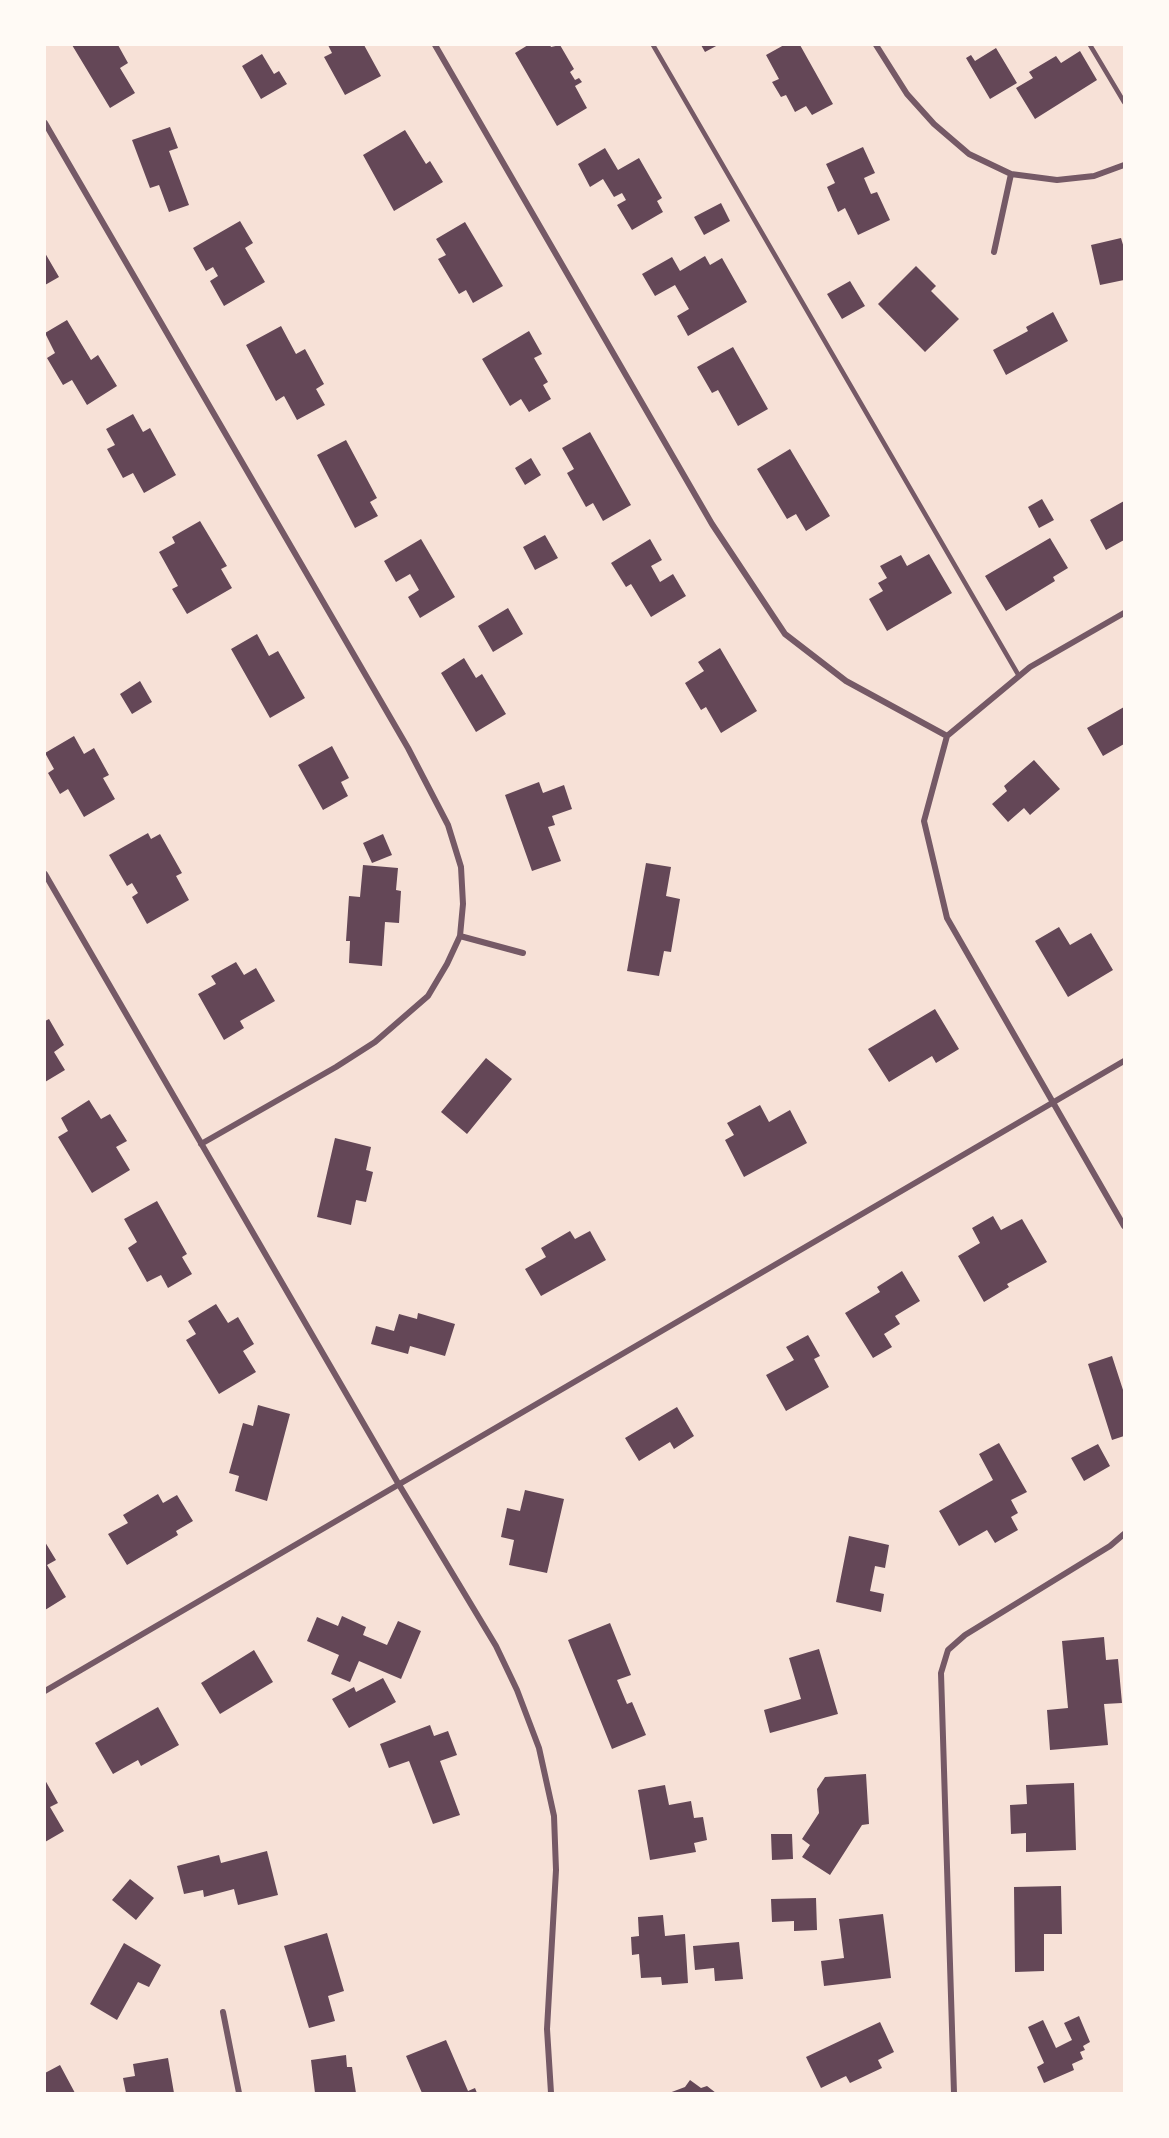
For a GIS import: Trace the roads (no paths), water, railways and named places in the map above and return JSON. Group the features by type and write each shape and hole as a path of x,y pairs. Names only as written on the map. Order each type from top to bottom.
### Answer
{"street":[{"path":"435,45 712,524 785,634 846,681 947,736"},
{"path":"876,45 907,94 934,124 969,154 1011,174 1057,180 1094,176 1124,165"},
{"path":"45,123 396,728 448,825 461,867 463,904 460,936 428,996 375,1042 336,1067 201,1144"},
{"path":"994,252 1011,174"},
{"path":"1124,614 1030,667 947,736 924,821 947,918 1124,1226"},
{"path":"45,874 398,1483 496,1646 517,1690 539,1748 554,1816 556,1870 547,2029 551,2093"},
{"path":"460,936 523,953"},
{"path":"45,1691 1124,1061"},
{"path":"954,2093 941,1673 948,1650 965,1635 1110,1546 1124,1534"},
{"path":"223,2012 239,2093"}],"lane":[{"path":"653,45 1019,676"},
{"path":"1090,45 1124,102"}]}
